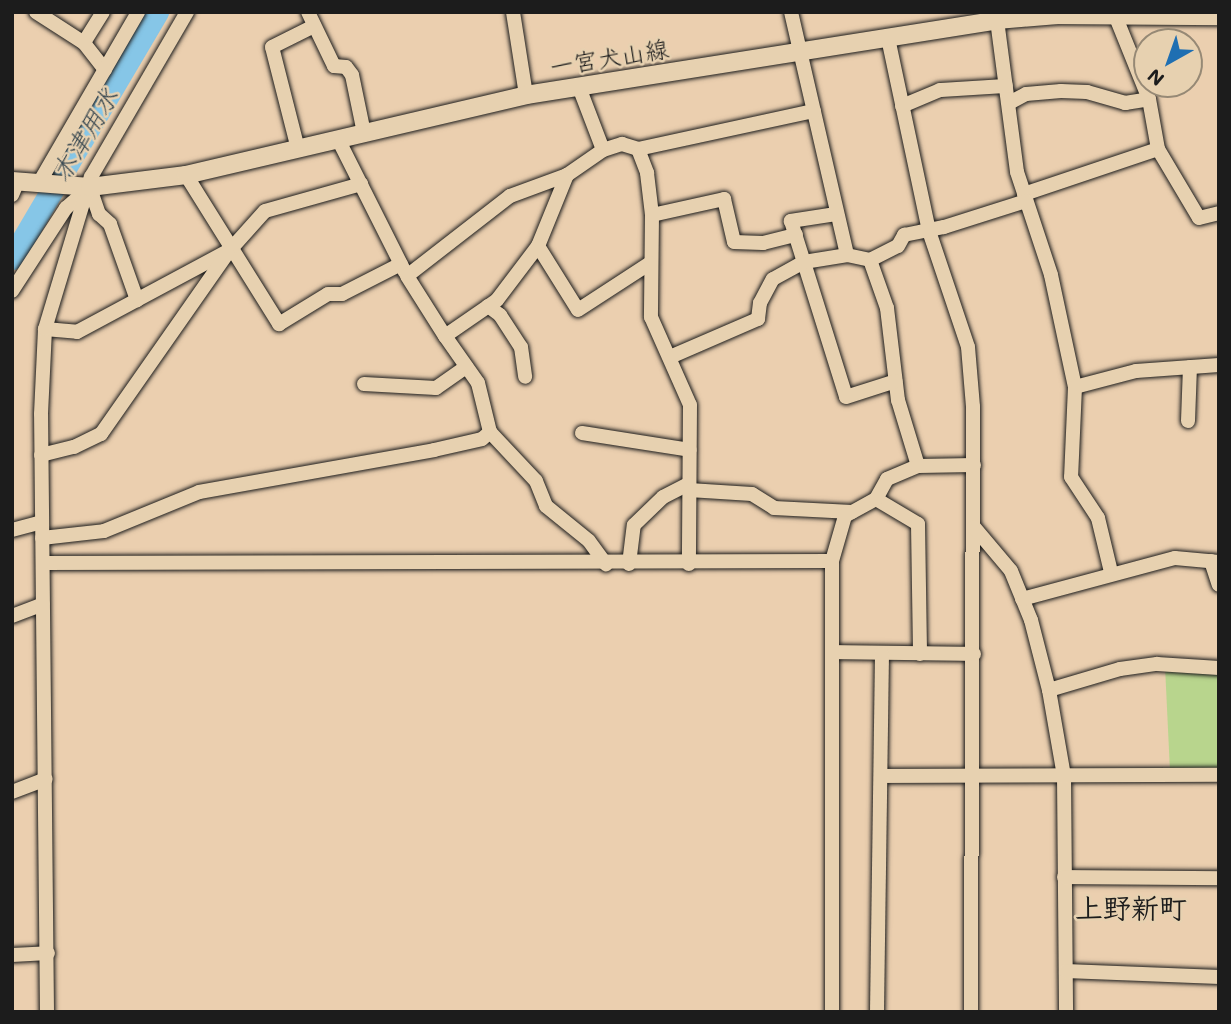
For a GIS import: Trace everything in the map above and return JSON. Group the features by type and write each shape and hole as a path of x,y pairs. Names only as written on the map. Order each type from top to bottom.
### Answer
{"main road":[{"name":"一宮犬山線","path":"14,186 39,183 90,187 186,175 526,95 998,20 1058,14 1219,16"}],"street":[{"path":"36,12 84,43 105,70"},
{"path":"84,43 103,12"},
{"path":"39,183 138,12"},
{"path":"47,1012 41,454 45,329 94,170 187,12"},
{"path":"308,12 334,66 346,67 352,75 364,133"},
{"path":"513,12 526,95"},
{"path":"791,12 847,255"},
{"path":"1115,15 1149,99 1158,149 1199,218 1219,213"},
{"path":"998,20 1017,172 1051,275 1075,387 1071,477 1098,518 1111,572"},
{"path":"298,149 272,47 314,26"},
{"path":"888,38 929,231 968,347 974,465 971,1012"},
{"path":"902,106 940,90 1006,86"},
{"path":"579,87 603,150"},
{"path":"1009,103 1026,94 1061,91 1087,92 1125,103 1149,99"},
{"path":"186,175 230,250 279,324 328,294 342,294 404,270 510,196 567,175 603,150 622,144 638,149 814,111"},
{"path":"338,139 404,270 478,383 489,432 536,481 546,506 589,541 606,564"},
{"path":"638,149 647,173 652,215 651,317 690,405 689,564"},
{"path":"670,357 758,319 760,303 773,279 804,262 847,255 870,260 898,246 904,235 929,231 1158,149"},
{"path":"446,336 488,306 538,246 567,175"},
{"path":"41,454 74,447 101,433 230,250 265,211 361,184"},
{"path":"12,291 66,208 90,187"},
{"path":"90,187 99,214 110,224 137,300"},
{"path":"652,215 724,199 734,242 763,243 796,235"},
{"path":"836,214 791,221 846,397 897,381"},
{"path":"538,246 578,310 650,263"},
{"path":"45,329 77,331 230,250"},
{"path":"870,260 892,327 897,381 918,466"},
{"path":"488,306 500,315 521,347 525,377"},
{"path":"1075,387 1136,371 1219,365"},
{"path":"364,384 436,388 466,367"},
{"path":"1188,421 1190,367"},
{"path":"42,538 104,531 199,492 434,450 482,439 489,432"},
{"path":"582,433 690,450"},
{"path":"832,1012 832,561 845,516 876,499 887,479 918,466 974,465"},
{"path":"629,564 634,525 663,497 689,487 752,494 774,508 852,512"},
{"path":"876,499 918,524 920,654"},
{"path":"12,530 42,522"},
{"path":"974,527 1011,571 1049,690 1064,776 1066,1012"},
{"path":"1022,599 1111,572 1175,558 1215,562 1219,585"},
{"path":"43,564 689,564 832,561"},
{"path":"12,616 43,604"},
{"path":"834,652 974,654"},
{"path":"877,1012 882,654"},
{"path":"1049,690 1120,669 1157,664 1219,668"},
{"path":"882,776 1219,775"},
{"path":"12,792 46,779"},
{"path":"1064,877 1219,878"},
{"path":"12,955 48,953"},
{"path":"1066,971 1219,977"}],"green space":[{"path":"1165,666 1219,675 1219,768 1170,771"}],"waterway":[{"name":"木津用水","path":"12,258 157,12"}],"district":[{"name":"上野新町","path":"1131,907"}]}
